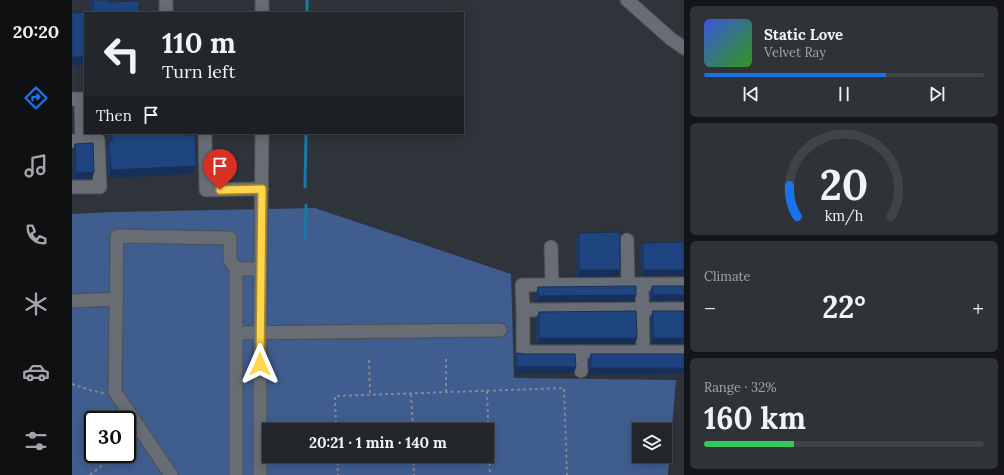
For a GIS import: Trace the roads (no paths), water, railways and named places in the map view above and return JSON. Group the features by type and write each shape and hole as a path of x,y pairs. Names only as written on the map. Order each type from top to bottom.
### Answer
{"street":[{"path":"166,0 166,12"},
{"path":"262,0 262,12"},
{"path":"627,0 684,48"},
{"path":"72,99 81,99 83,112 77,141 98,140 100,187 72,187"},
{"path":"205,134 206,190 262,189"},
{"path":"260,475 262,134"},
{"path":"171,475 115,392 117,236 230,238 230,260 236,269 236,475"},
{"path":"627,240 628,284"},
{"path":"551,247 552,285"},
{"path":"236,269 261,269"},
{"path":"642,284 643,352"},
{"path":"684,284 522,285 523,352 684,352"},
{"path":"72,300 116,299"},
{"path":"523,310 684,309"},
{"path":"236,333 260,334 302,332 500,330"},
{"path":"580,352 581,371"}],"waterway":[{"path":"307,0 307,12"},
{"path":"305,187 306,134"},
{"path":"305,239 306,205"}]}
